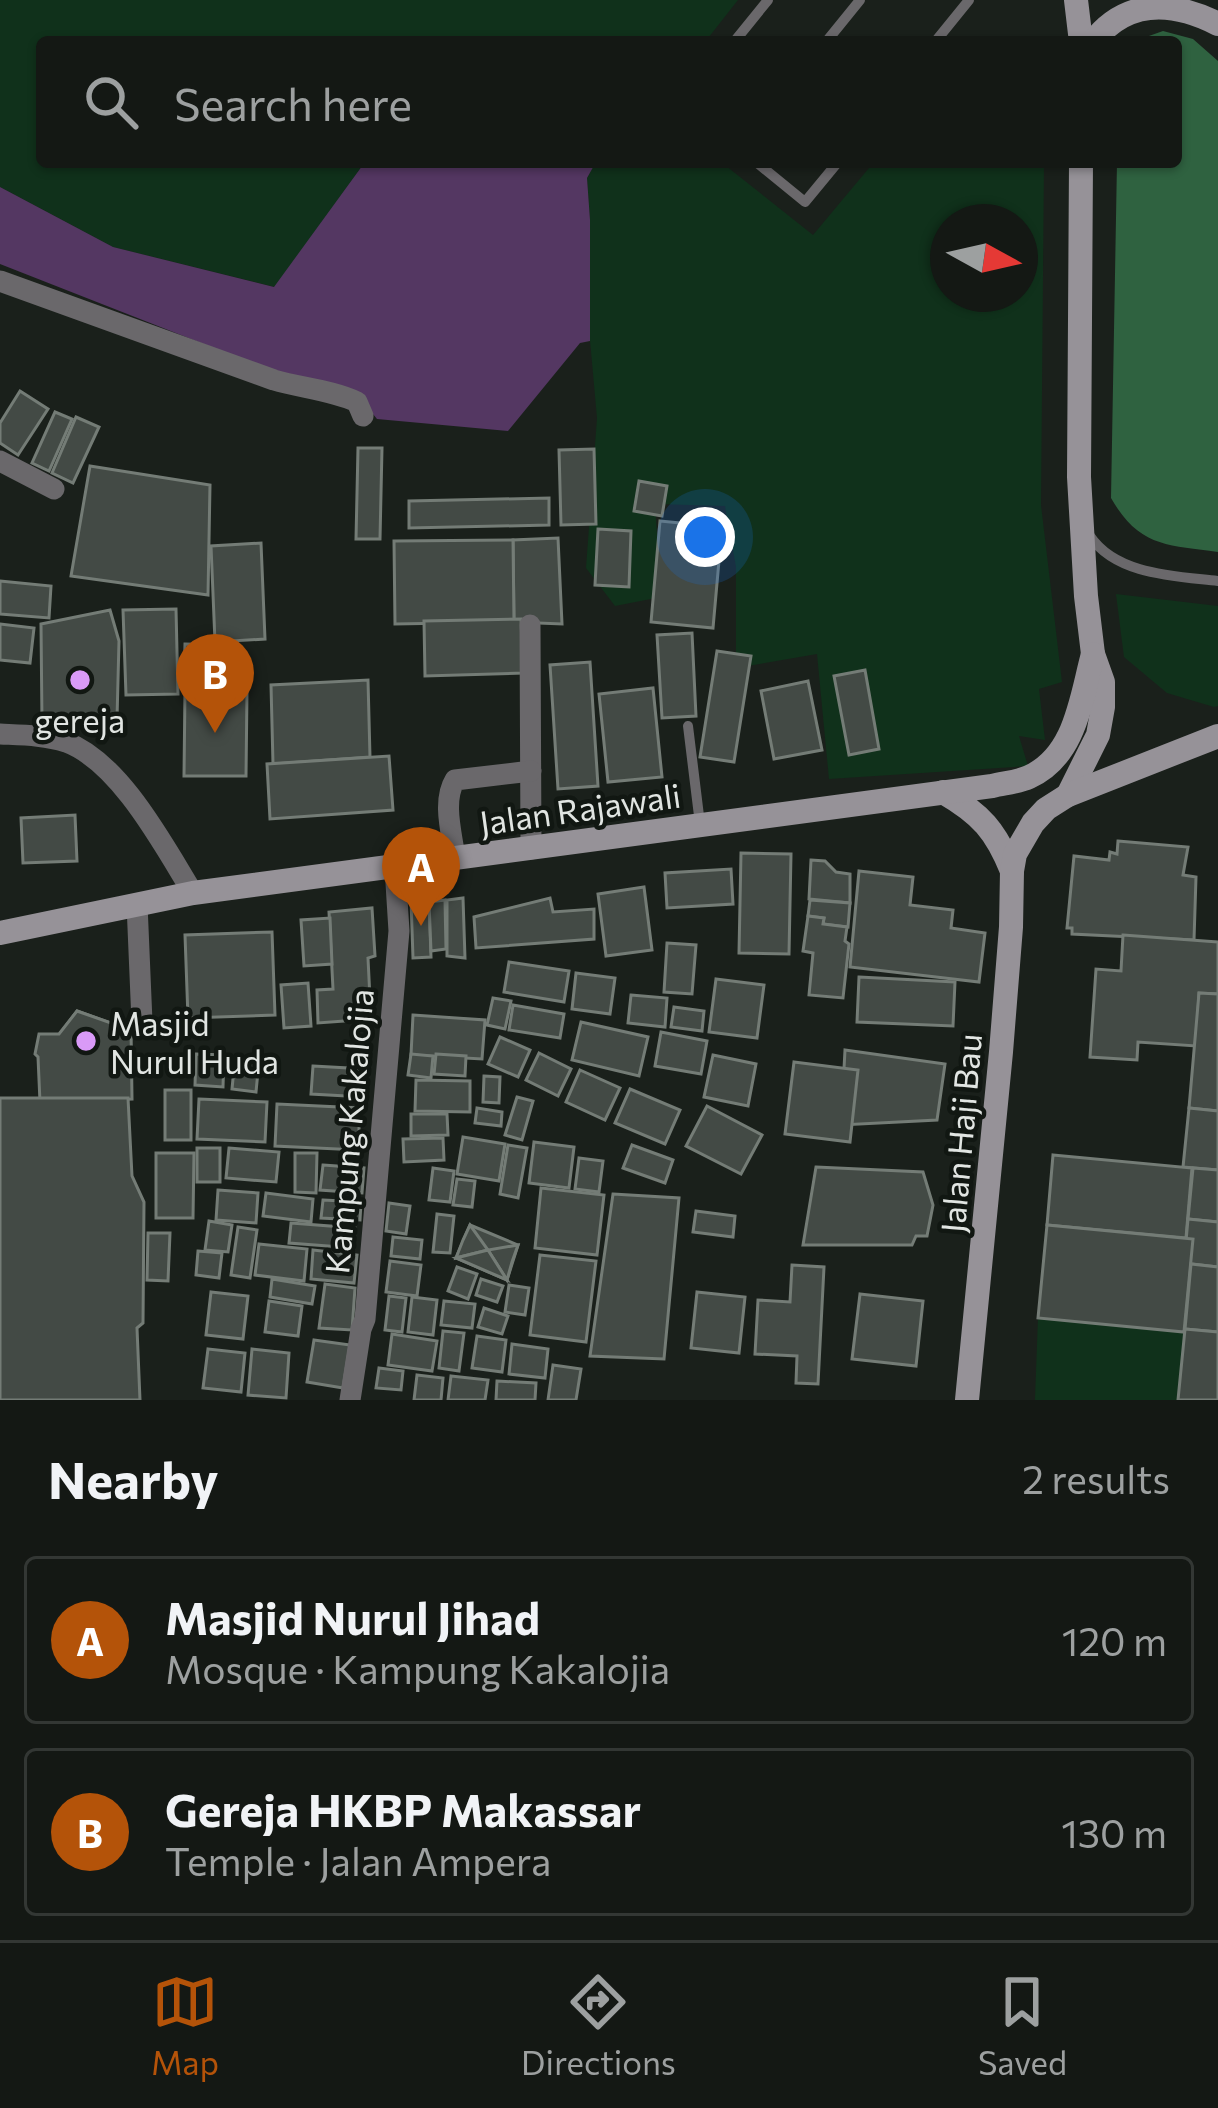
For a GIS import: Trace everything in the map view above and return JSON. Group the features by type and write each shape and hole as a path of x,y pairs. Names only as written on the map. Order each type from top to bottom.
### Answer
{"main road":[{"path":"1076,0 1080,36"},
{"path":"1098,36 1114,16 1154,2 1197,11 1218,24"},
{"path":"1068,796 1098,735 1103,706 1093,654 1079,477 1081,168"},
{"name":"Jalan Rajawali","path":"0,933 193,893 992,786 1028,777 1053,762 1071,734 1093,654"},
{"path":"1068,796 1218,736"},
{"name":"Jalan Haji Bau","path":"943,792 978,814 992,830 1012,872"},
{"name":"Jalan Haji Bau","path":"967,1400 1015,854 1033,823 1068,796"}],"street":[{"path":"0,281 274,380 347,397 357,402 363,416"},
{"path":"0,460 54,489"},
{"path":"530,625 531,849"},
{"path":"0,734 68,743 94,759 137,804 193,893"},
{"path":"455,858 448,798 451,784 531,771"},
{"name":"Kampung Kakalojia","path":"350,1400 365,1319 399,931 395,867"},
{"path":"137,904 142,1022"}],"lane":[{"path":"739,36 768,0"},
{"path":"831,36 860,0"},
{"path":"940,36 969,0"},
{"path":"764,168 806,202 833,168"},
{"path":"1081,523 1097,547 1116,561 1167,575 1218,581"},
{"path":"688,726 700,826"}],"green space":[{"path":"0,0 738,0 710,36 36,36 36,168 361,168 275,287 113,247 0,187"},
{"path":"1182,36 1193,39 1218,61 1218,552 1169,545 1144,535 1111,498 1117,168 1182,168"},
{"path":"593,168 729,168 813,235 869,168 1044,168 1041,505 1062,682 1039,689 1045,740 1019,736 1028,766 829,779 817,654 736,668 736,567 725,506 655,504 661,597 615,606 586,568 597,418 588,318 587,178"},
{"path":"1116,594 1218,606 1218,706 1167,693 1124,657"},
{"path":"1038,1318 1185,1329 1178,1400 1035,1400"}],"shaded area":[{"path":"361,168 593,168 587,178 590,341 580,343 508,431 377,419 360,398 283,375 0,264 0,187 113,247 274,287"}],"building":[{"path":"20,391 48,409 18,455 0,443 0,423"},
{"path":"55,412 72,419 49,471 32,463"},
{"path":"76,417 99,427 73,483 52,473"},
{"path":"358,448 382,448 380,539 356,539"},
{"path":"594,449 596,524 561,525 559,450"},
{"path":"90,466 210,485 208,595 71,576"},
{"path":"639,481 667,486 662,516 634,511"},
{"path":"549,498 549,525 409,528 409,501"},
{"path":"660,521 722,527 713,628 651,622"},
{"path":"598,529 631,531 629,587 595,585"},
{"path":"558,538 562,624 514,622 513,540"},
{"path":"513,540 514,622 395,624 394,541"},
{"path":"261,543 265,639 215,642 211,546"},
{"path":"0,581 51,586 49,618 0,614"},
{"path":"176,609 178,694 126,695 123,610"},
{"name":"gereja","path":"110,610 119,641 117,719 42,723 41,624"},
{"path":"521,619 523,673 425,676 424,621"},
{"path":"0,624 34,628 30,663 0,660"},
{"path":"692,633 696,716 662,718 657,635"},
{"path":"185,644 234,645 233,673 184,672"},
{"path":"717,651 751,656 734,762 700,757"},
{"path":"590,662 598,786 558,789 550,665"},
{"path":"865,670 879,749 849,755 834,676"},
{"path":"368,680 370,757 273,764 271,685"},
{"path":"808,681 822,750 774,759 761,691"},
{"path":"653,688 662,777 608,782 599,694"},
{"path":"185,690 247,691 246,776 184,776"},
{"path":"389,756 393,810 270,819 267,764"},
{"path":"75,815 77,861 23,863 21,818"},
{"path":"1118,841 1188,847 1183,875 1196,877 1194,940 1072,934 1072,928 1067,928 1074,856 1109,860 1110,852 1117,854"},
{"path":"741,853 791,854 789,954 739,953"},
{"path":"811,860 825,861 836,872 850,874 850,903 809,899"},
{"path":"731,869 733,904 667,908 665,873"},
{"path":"859,871 913,877 910,905 953,910 951,928 985,933 979,982 850,967"},
{"path":"644,887 652,950 606,956 598,894"},
{"path":"463,898 465,958 447,956 447,900"},
{"path":"550,898 553,912 594,909 594,939 476,948 474,917"},
{"path":"429,899 431,957 413,958 411,900"},
{"path":"445,900 446,949 431,951 429,902"},
{"path":"810,900 850,903 848,927 823,924 824,918 808,916"},
{"path":"372,908 371,1019 318,1023 317,990 333,989 329,912"},
{"path":"808,916 824,918 823,924 847,927 843,998 809,995 813,953 803,951"},
{"path":"330,918 332,964 304,966 301,920"},
{"path":"272,932 275,1015 188,1018 185,935"},
{"path":"1123,935 1218,942 1218,994 1199,993 1196,1046 1138,1042 1137,1060 1090,1057 1096,969 1121,971"},
{"path":"667,943 696,945 692,994 664,992"},
{"path":"509,962 569,971 564,1002 504,992"},
{"path":"576,973 615,978 610,1014 572,1009"},
{"path":"859,977 955,982 953,1026 857,1022"},
{"path":"716,979 764,985 757,1038 709,1032"},
{"path":"308,983 311,1026 284,1028 281,985"},
{"path":"1199,993 1218,994 1218,1111 1189,1108"},
{"path":"631,995 667,998 665,1027 628,1023"},
{"path":"493,998 511,1001 505,1029 487,1025"},
{"path":"513,1005 564,1014 560,1038 509,1030"},
{"path":"674,1007 704,1011 702,1031 671,1027"},
{"name":"Masjid Nurul Huda","path":"77,1011 125,1028 97,1077 50,1047"},
{"path":"77,1011 131,1027 132,1099 40,1102 35,1054 39,1034 59,1034"},
{"path":"413,1015 485,1020 482,1059 411,1055"},
{"path":"581,1022 648,1037 639,1076 572,1060"},
{"path":"661,1032 707,1041 701,1074 655,1066"},
{"path":"500,1037 530,1050 518,1077 488,1064"},
{"path":"845,1050 945,1064 937,1120 841,1125"},
{"path":"539,1053 571,1069 558,1096 526,1080"},
{"path":"196,1054 224,1055 223,1087 195,1085"},
{"path":"411,1054 433,1056 431,1078 408,1075"},
{"path":"436,1054 466,1056 465,1076 434,1074"},
{"path":"713,1055 756,1064 748,1106 704,1097"},
{"path":"235,1058 259,1061 256,1092 232,1089"},
{"path":"794,1062 858,1070 850,1142 785,1134"},
{"path":"313,1066 366,1069 364,1097 311,1094"},
{"path":"580,1070 620,1088 605,1120 566,1102"},
{"path":"484,1076 500,1077 499,1103 483,1102"},
{"path":"416,1080 470,1081 470,1112 415,1111"},
{"path":"630,1089 680,1110 665,1144 615,1123"},
{"path":"165,1090 191,1090 191,1140 165,1140"},
{"path":"517,1097 533,1101 522,1140 505,1135"},
{"path":"0,1098 128,1098 132,1176 144,1202 143,1323 137,1328 140,1400 0,1400"},
{"path":"199,1099 267,1102 265,1142 197,1139"},
{"path":"277,1104 360,1108 358,1150 275,1146"},
{"path":"707,1106 762,1135 741,1174 686,1146"},
{"path":"477,1108 502,1112 501,1126 475,1123"},
{"path":"1189,1108 1218,1111 1218,1170 1183,1167"},
{"path":"411,1114 447,1114 448,1135 411,1136"},
{"path":"463,1137 505,1144 499,1181 457,1174"},
{"path":"443,1138 444,1160 404,1162 403,1139"},
{"path":"534,1142 574,1147 569,1188 529,1183"},
{"path":"508,1145 527,1148 518,1198 500,1194"},
{"path":"632,1145 673,1160 665,1183 623,1168"},
{"path":"197,1148 220,1148 220,1182 197,1182"},
{"path":"229,1148 279,1152 276,1182 226,1178"},
{"path":"156,1153 194,1153 193,1218 156,1218"},
{"path":"295,1153 317,1153 316,1193 295,1192"},
{"path":"1053,1155 1192,1168 1186,1238 1047,1225"},
{"path":"579,1158 603,1161 599,1192 575,1189"},
{"path":"323,1165 364,1168 362,1193 320,1190"},
{"path":"816,1167 923,1172 933,1205 927,1236 916,1236 912,1245 803,1245"},
{"path":"433,1168 454,1171 450,1202 429,1200"},
{"path":"1193,1168 1218,1170 1218,1222 1188,1219"},
{"path":"457,1179 475,1181 472,1207 453,1205"},
{"path":"541,1188 604,1195 597,1255 535,1248"},
{"path":"218,1190 258,1193 256,1223 216,1220"},
{"path":"266,1193 313,1199 311,1222 263,1216"},
{"path":"613,1194 679,1198 664,1359 590,1356"},
{"path":"323,1200 361,1202 360,1220 321,1218"},
{"path":"389,1203 410,1206 406,1234 386,1231"},
{"path":"696,1211 735,1216 733,1237 693,1232"},
{"path":"437,1214 454,1216 450,1253 433,1252"},
{"path":"1188,1219 1218,1222 1218,1267 1184,1263"},
{"path":"209,1221 232,1225 228,1252 205,1250"},
{"path":"291,1223 355,1228 354,1248 289,1243"},
{"path":"470,1225 518,1245 507,1280 456,1258"},
{"path":"470,1225 488,1250 456,1258 463,1240"},
{"path":"1047,1225 1193,1239 1184,1332 1038,1318"},
{"path":"238,1227 257,1230 250,1278 231,1275"},
{"path":"148,1233 170,1233 168,1281 147,1280"},
{"path":"393,1237 422,1240 420,1259 391,1256"},
{"path":"259,1244 307,1249 304,1281 255,1275"},
{"path":"518,1245 512,1262 507,1280 488,1250"},
{"path":"313,1250 357,1255 354,1283 311,1279"},
{"path":"488,1250 507,1280 456,1258"},
{"path":"198,1251 222,1253 219,1278 196,1275"},
{"path":"540,1255 596,1261 586,1342 530,1335"},
{"path":"390,1261 421,1265 417,1296 386,1292"},
{"path":"1191,1264 1218,1267 1218,1332 1185,1329"},
{"path":"792,1265 824,1267 818,1384 796,1383 797,1356 755,1354 758,1300 790,1302"},
{"path":"457,1267 477,1274 468,1299 448,1291"},
{"path":"272,1279 315,1286 312,1304 270,1297"},
{"path":"481,1279 503,1286 497,1302 476,1295"},
{"path":"325,1284 355,1288 352,1330 319,1328"},
{"path":"509,1285 529,1288 525,1315 505,1312"},
{"path":"211,1292 248,1296 243,1339 206,1335"},
{"path":"697,1292 745,1297 739,1353 691,1348"},
{"path":"860,1294 923,1301 916,1366 852,1359"},
{"path":"389,1296 406,1298 402,1332 385,1330"},
{"path":"412,1297 437,1300 433,1335 408,1332"},
{"path":"269,1301 302,1306 298,1336 265,1332"},
{"path":"444,1301 475,1304 472,1328 441,1325"},
{"path":"484,1308 508,1316 502,1334 478,1327"},
{"path":"1185,1329 1218,1332 1218,1400 1178,1400"},
{"path":"443,1331 464,1333 459,1371 439,1368"},
{"path":"392,1334 437,1341 432,1371 388,1365"},
{"path":"477,1336 506,1340 502,1372 472,1368"},
{"path":"314,1340 350,1345 343,1388 307,1382"},
{"path":"512,1344 548,1349 545,1378 509,1374"},
{"path":"208,1349 245,1353 241,1392 203,1388"},
{"path":"252,1349 289,1353 286,1398 248,1395"},
{"path":"553,1365 581,1369 576,1400 548,1400"},
{"path":"379,1368 403,1371 401,1390 376,1388"},
{"path":"417,1375 443,1378 441,1400 414,1400"},
{"path":"451,1376 488,1380 485,1400 448,1400"},
{"path":"497,1381 536,1383 535,1400 496,1400"}],"place":[{"name":"gereja","path":"80,680"},
{"name":"Gereja HKBP Makassar","path":"215,733"},
{"name":"Masjid Nurul Jihad","path":"421,926"},
{"name":"Masjid Nurul Huda","path":"86,1041"}]}
